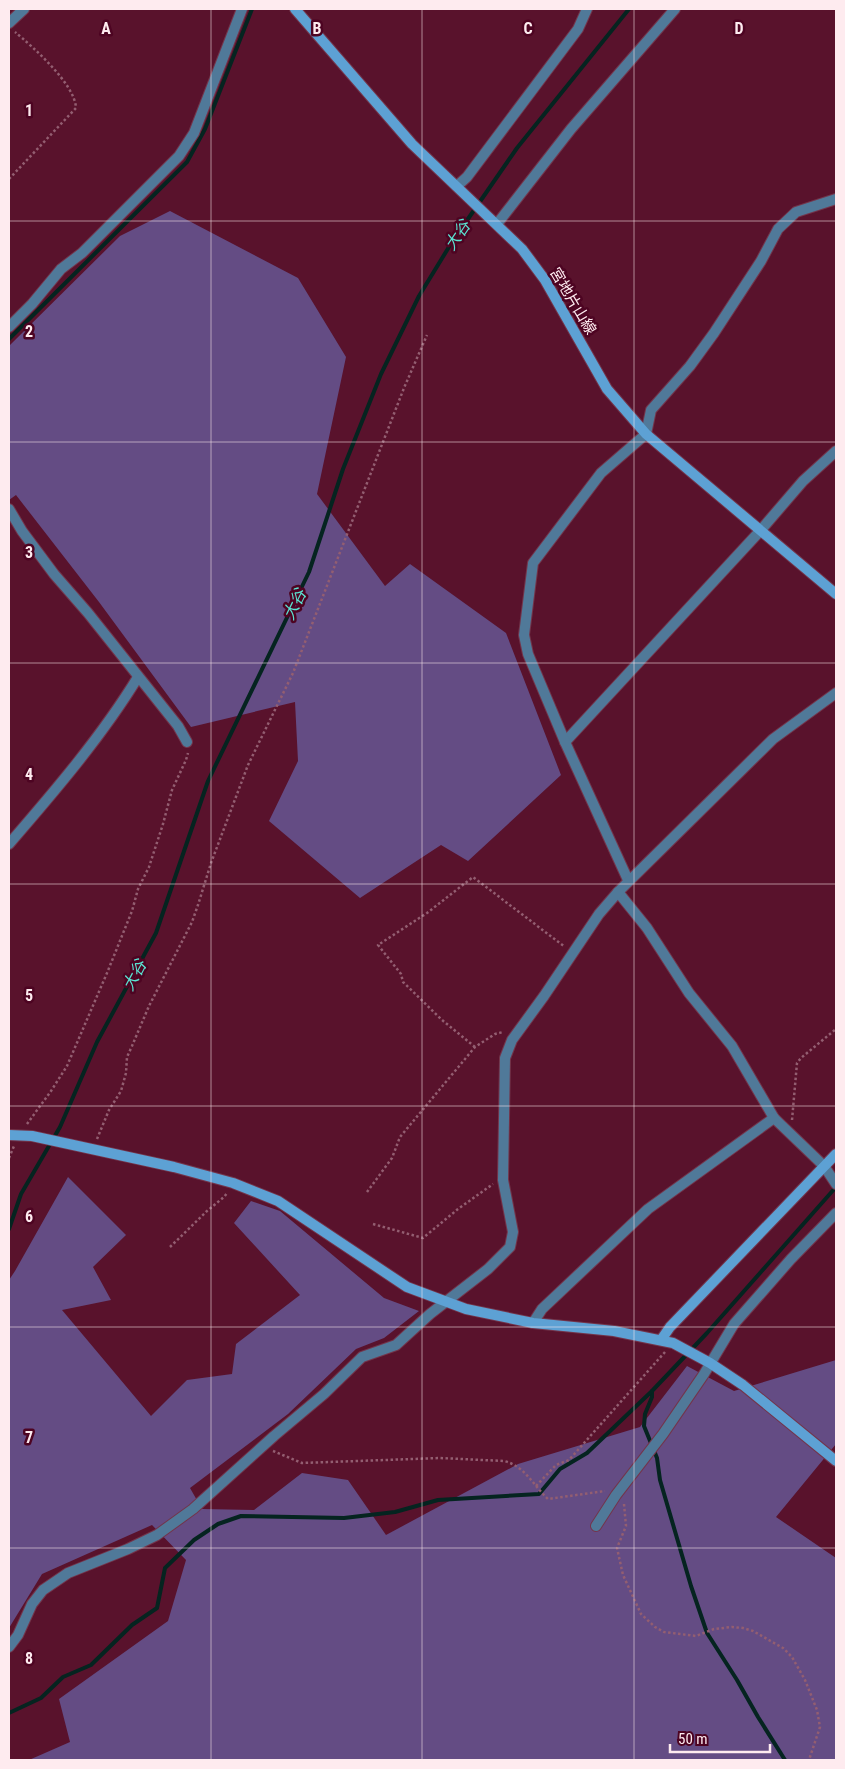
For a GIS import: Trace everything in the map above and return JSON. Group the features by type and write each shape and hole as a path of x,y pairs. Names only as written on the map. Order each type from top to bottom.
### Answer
{"street":[{"path":"9,24 24,9"},
{"path":"9,327 32,304 61,269 82,253 179,156 194,134 242,9"},
{"name":"宮地片山線","path":"295,9 407,137 522,249 545,280 607,389 646,434 836,594"},
{"path":"458,186 467,177 578,29 587,9"},
{"path":"495,222 571,129 675,9"},
{"path":"628,880 565,742 528,654 524,635 533,563 601,473 646,434 651,410 690,366 714,334 761,261 778,229 796,212 836,198"},
{"path":"565,742 760,531 803,480 836,451"},
{"path":"9,509 22,531 54,574 88,613 178,726 187,742"},
{"path":"9,844 55,790 126,696 138,677"},
{"path":"9,1647 18,1635 32,1604 43,1590 68,1573 128,1550 156,1535 193,1508 324,1394 362,1356 396,1345 430,1314 488,1269 510,1247 513,1232 503,1180 505,1058 512,1040 573,952 628,880 773,739 836,693"},
{"path":"618,892 647,928 689,993 732,1046 774,1118 824,1166 836,1184"},
{"path":"533,1323 542,1309 648,1209 774,1118"},
{"path":"13,1136 32,1136 93,1149 174,1167 233,1183 278,1201 407,1287 466,1309 533,1323 614,1331 673,1343 710,1363 742,1385 836,1460"},
{"path":"661,1340 670,1327 836,1154"},
{"path":"596,1526 663,1434 734,1324 791,1259 836,1213"}],"path":[{"path":"9,24 44,57 76,99 76,108 9,179"},
{"path":"93,1149 109,1110 121,1091 126,1073 127,1057 149,1006 192,922 211,863 248,765 293,673 397,405 427,335"},
{"path":"9,1158 13,1136 51,1092 67,1066 107,973 132,911 138,889 149,867 172,790 186,760 187,742"},
{"path":"475,1047 442,1020 404,982 401,974 378,945 427,913 473,877 573,952"},
{"path":"792,1136 797,1063 836,1029"},
{"path":"367,1192 392,1158 404,1132 428,1106 475,1047 495,1034 506,1030 519,1030"},
{"path":"373,1224 423,1238 458,1209 500,1179 503,1180"},
{"path":"170,1247 224,1197 233,1183"},
{"path":"536,1486 556,1465 569,1460 673,1343"},
{"path":"263,1447 302,1463 440,1458 504,1461 514,1463 522,1469 548,1500 622,1488 626,1526 616,1548 623,1575 641,1614 655,1627 664,1632 696,1636 714,1629 743,1628 754,1631 783,1648 792,1657 805,1680 817,1710 820,1727 809,1760"}],"shaded area":[{"path":"170,211 298,278 346,357 317,494 385,586 410,564 506,633 561,775 468,861 441,845 360,898 269,821 298,761 295,702 191,727 99,602 16,495 9,500 9,346 120,236"},
{"path":"68,1177 126,1235 93,1267 111,1300 62,1310 151,1416 187,1380 232,1374 236,1344 300,1295 234,1223 251,1201 280,1211 384,1298 419,1311 384,1338 356,1349 288,1414 190,1488 202,1509 254,1510 302,1473 348,1480 386,1535 518,1464 640,1427 687,1366 734,1391 836,1360 836,1444 776,1517 836,1558 836,1760 29,1760 70,1742 59,1699 168,1621 186,1560 152,1525 42,1574 9,1628 9,1280"}],"waterway":[{"path":"9,339 187,162 205,129 252,9"},
{"name":"大谷","path":"9,1229 21,1194 60,1127 97,1042 156,933 208,781 309,572 343,469 381,374 419,296 452,242 517,148 629,9"},
{"path":"9,1713 41,1698 63,1677 91,1665 132,1625 157,1608 165,1568 194,1540 218,1524 241,1516 344,1518 395,1512 438,1500 539,1494 560,1469 587,1453 652,1391 707,1333 836,1187"},
{"path":"652,1391 652,1397 645,1414 644,1426 657,1458 660,1480 707,1633 785,1760"}]}
